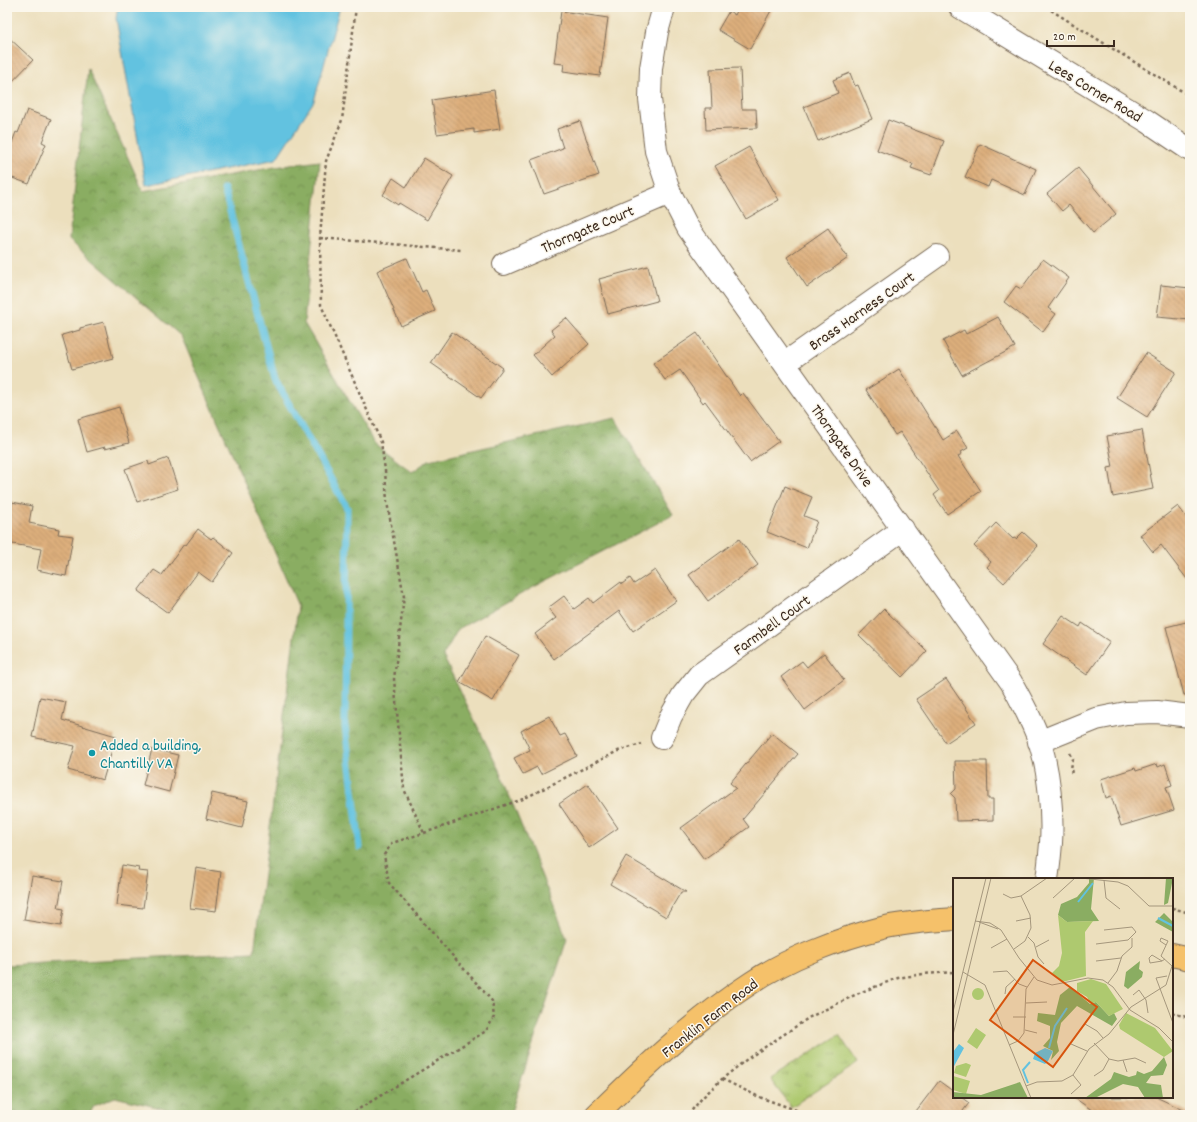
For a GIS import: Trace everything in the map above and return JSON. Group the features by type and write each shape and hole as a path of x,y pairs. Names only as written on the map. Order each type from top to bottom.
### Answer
{"main road":[{"name":"Franklin Farm Road","path":"596,1115 680,1037 707,1015 751,983 781,965 831,944 882,928 916,922 953,919"},
{"path":"1173,955 1190,959"}],"street":[{"name":"Thorngate Drive","path":"664,7 657,32 652,68 650,99 656,151 670,193 688,228 1011,682 1027,712 1044,759 1051,808 1051,841 1047,878"},
{"name":"Lees Corner Road","path":"960,7 1147,121 1190,150"},
{"name":"Thorngate Court","path":"504,264 670,193"},
{"name":"Brass Harness Court","path":"785,363 937,256"},
{"name":"Farmbell Court","path":"662,738 682,694 699,675 902,529"},
{"path":"1039,742 1096,719 1126,713 1157,712 1190,716"}],"path":[{"path":"356,7 342,120 326,161 320,238 321,305 381,442 387,502 404,596 394,679 404,789 424,833"},
{"path":"1046,7 1190,96"},
{"path":"320,238 461,250"},
{"path":"349,1115 486,1031 494,1017 492,1001 388,882 384,855 392,843 523,799 618,752 662,738"},
{"path":"1173,908 1190,913"},
{"path":"688,1115 702,1098 722,1079 747,1059 810,1017 845,999 898,978 923,974 953,972"},
{"path":"1173,1013 1190,1018"},
{"path":"722,1079 759,1097 810,1115"}],"green space":[{"path":"88,69 143,191 275,167 320,161 304,323 374,443 412,472 429,460 615,418 673,515 532,588 458,629 443,656 499,770 567,939 510,1115 417,1115 397,1113 368,1115 189,1115 115,1097 94,1106 89,1115 7,1115 7,965 254,952 298,606 181,336 69,240"},
{"path":"839,1035 858,1063 791,1107 770,1079"}],"water":[{"path":"118,7 340,7 314,101 276,159 146,185 116,18"}],"building":[{"path":"739,7 773,7 750,49 718,30 729,11 735,15"},
{"path":"561,11 608,18 600,76 563,71 564,64 554,63"},
{"path":"7,36 33,60 7,87"},
{"path":"740,68 742,109 756,109 757,128 706,130 705,108 712,108 710,69"},
{"path":"850,73 855,86 858,85 872,119 818,141 804,107 838,93 833,80"},
{"path":"494,90 500,129 474,133 474,129 437,134 432,100"},
{"path":"27,110 51,119 42,142 46,144 29,184 7,176 7,156 16,132 18,133"},
{"path":"888,120 944,141 931,175 911,168 913,164 877,150"},
{"path":"580,121 599,175 544,194 531,160 563,148 557,129"},
{"path":"980,144 1036,169 1025,195 991,180 988,187 965,177"},
{"path":"749,147 779,200 746,219 715,166"},
{"path":"424,158 453,176 427,220 399,203 398,205 383,195 393,178 406,187"},
{"path":"1078,168 1116,214 1093,233 1069,205 1062,211 1047,194"},
{"path":"828,228 848,258 807,287 787,257"},
{"path":"407,258 422,292 426,290 435,311 401,326 377,271"},
{"path":"1043,259 1069,278 1048,308 1056,314 1043,332 1004,302 1016,286 1021,289"},
{"path":"648,266 657,301 608,314 599,279"},
{"path":"1161,285 1190,288 1190,320 1157,317"},
{"path":"998,317 1015,347 962,375 943,341 964,330 966,334"},
{"path":"566,318 589,344 552,377 533,355 555,335 551,330"},
{"path":"104,322 113,358 72,369 62,335 80,330 80,328"},
{"path":"452,332 503,368 481,398 431,363"},
{"path":"697,333 740,396 743,393 779,441 750,462 705,401 703,403 680,370 665,380 653,363"},
{"path":"1146,353 1176,372 1147,417 1117,398"},
{"path":"899,369 943,440 957,431 968,448 961,452 962,454 958,456 981,491 947,514 934,495 939,491 900,432 895,435 866,390"},
{"path":"119,407 129,443 87,452 78,419"},
{"path":"1142,430 1153,489 1113,497 1108,468 1113,467 1107,436"},
{"path":"168,458 178,489 137,502 125,469 148,461 149,465"},
{"path":"785,486 812,497 804,516 817,521 807,548 767,532"},
{"path":"12,502 32,506 29,523 59,529 58,534 73,536 66,576 37,570 41,549 7,543 7,505 12,506"},
{"path":"1178,506 1190,522 1190,583 1161,545 1153,552 1140,535"},
{"path":"996,523 1013,539 1016,539 1023,532 1038,546 1004,583 987,567 991,562 974,546"},
{"path":"198,529 211,539 213,537 233,553 212,582 198,572 168,613 138,591 154,570 162,575 184,544 186,545"},
{"path":"739,539 758,565 708,601 689,575"},
{"path":"655,570 676,601 633,631 619,611 554,659 535,634 556,618 548,608 564,596 574,609 589,598 593,603 621,582 622,584 630,578 634,584"},
{"path":"884,609 927,651 902,677 859,635"},
{"path":"1063,616 1080,627 1082,623 1110,642 1087,675 1043,644"},
{"path":"1190,621 1190,694 1184,695 1166,627"},
{"path":"485,636 519,655 493,701 459,682"},
{"path":"824,653 844,680 805,710 781,677 802,661 807,667"},
{"path":"946,679 976,723 946,743 916,699"},
{"path":"40,697 66,702 62,720 116,736 103,780 68,770 75,746 32,737"},
{"path":"549,716 560,736 565,734 577,756 541,774 537,767 523,774 514,758 530,750 521,731"},
{"path":"772,733 798,754 743,819 749,827 704,859 681,828 736,788 730,783"},
{"path":"152,749 178,755 169,792 143,785"},
{"path":"955,761 987,761 988,799 993,799 993,820 956,821 955,798 951,794 956,789"},
{"path":"1157,764 1158,767 1165,764 1172,785 1166,787 1174,810 1121,826 1111,796 1106,798 1101,779 1135,768 1136,771"},
{"path":"588,784 618,828 589,848 559,804"},
{"path":"212,793 248,801 242,828 206,819"},
{"path":"626,856 686,892 681,892 666,917 610,884"},
{"path":"122,865 139,868 138,871 148,872 143,908 117,905"},
{"path":"196,868 221,872 216,911 190,908"},
{"path":"32,876 63,881 58,908 64,909 61,926 24,920"},
{"path":"939,1081 953,1091 953,1098 962,1098 969,1103 960,1115 913,1115"},
{"path":"1074,1098 1158,1098 1190,1113 1190,1115 1099,1115"}],"waterway":[{"path":"224,189 275,379 347,508 345,726 360,847"}],"place":[{"name":"Added a building, Chantilly VA","path":"92,753"}]}
